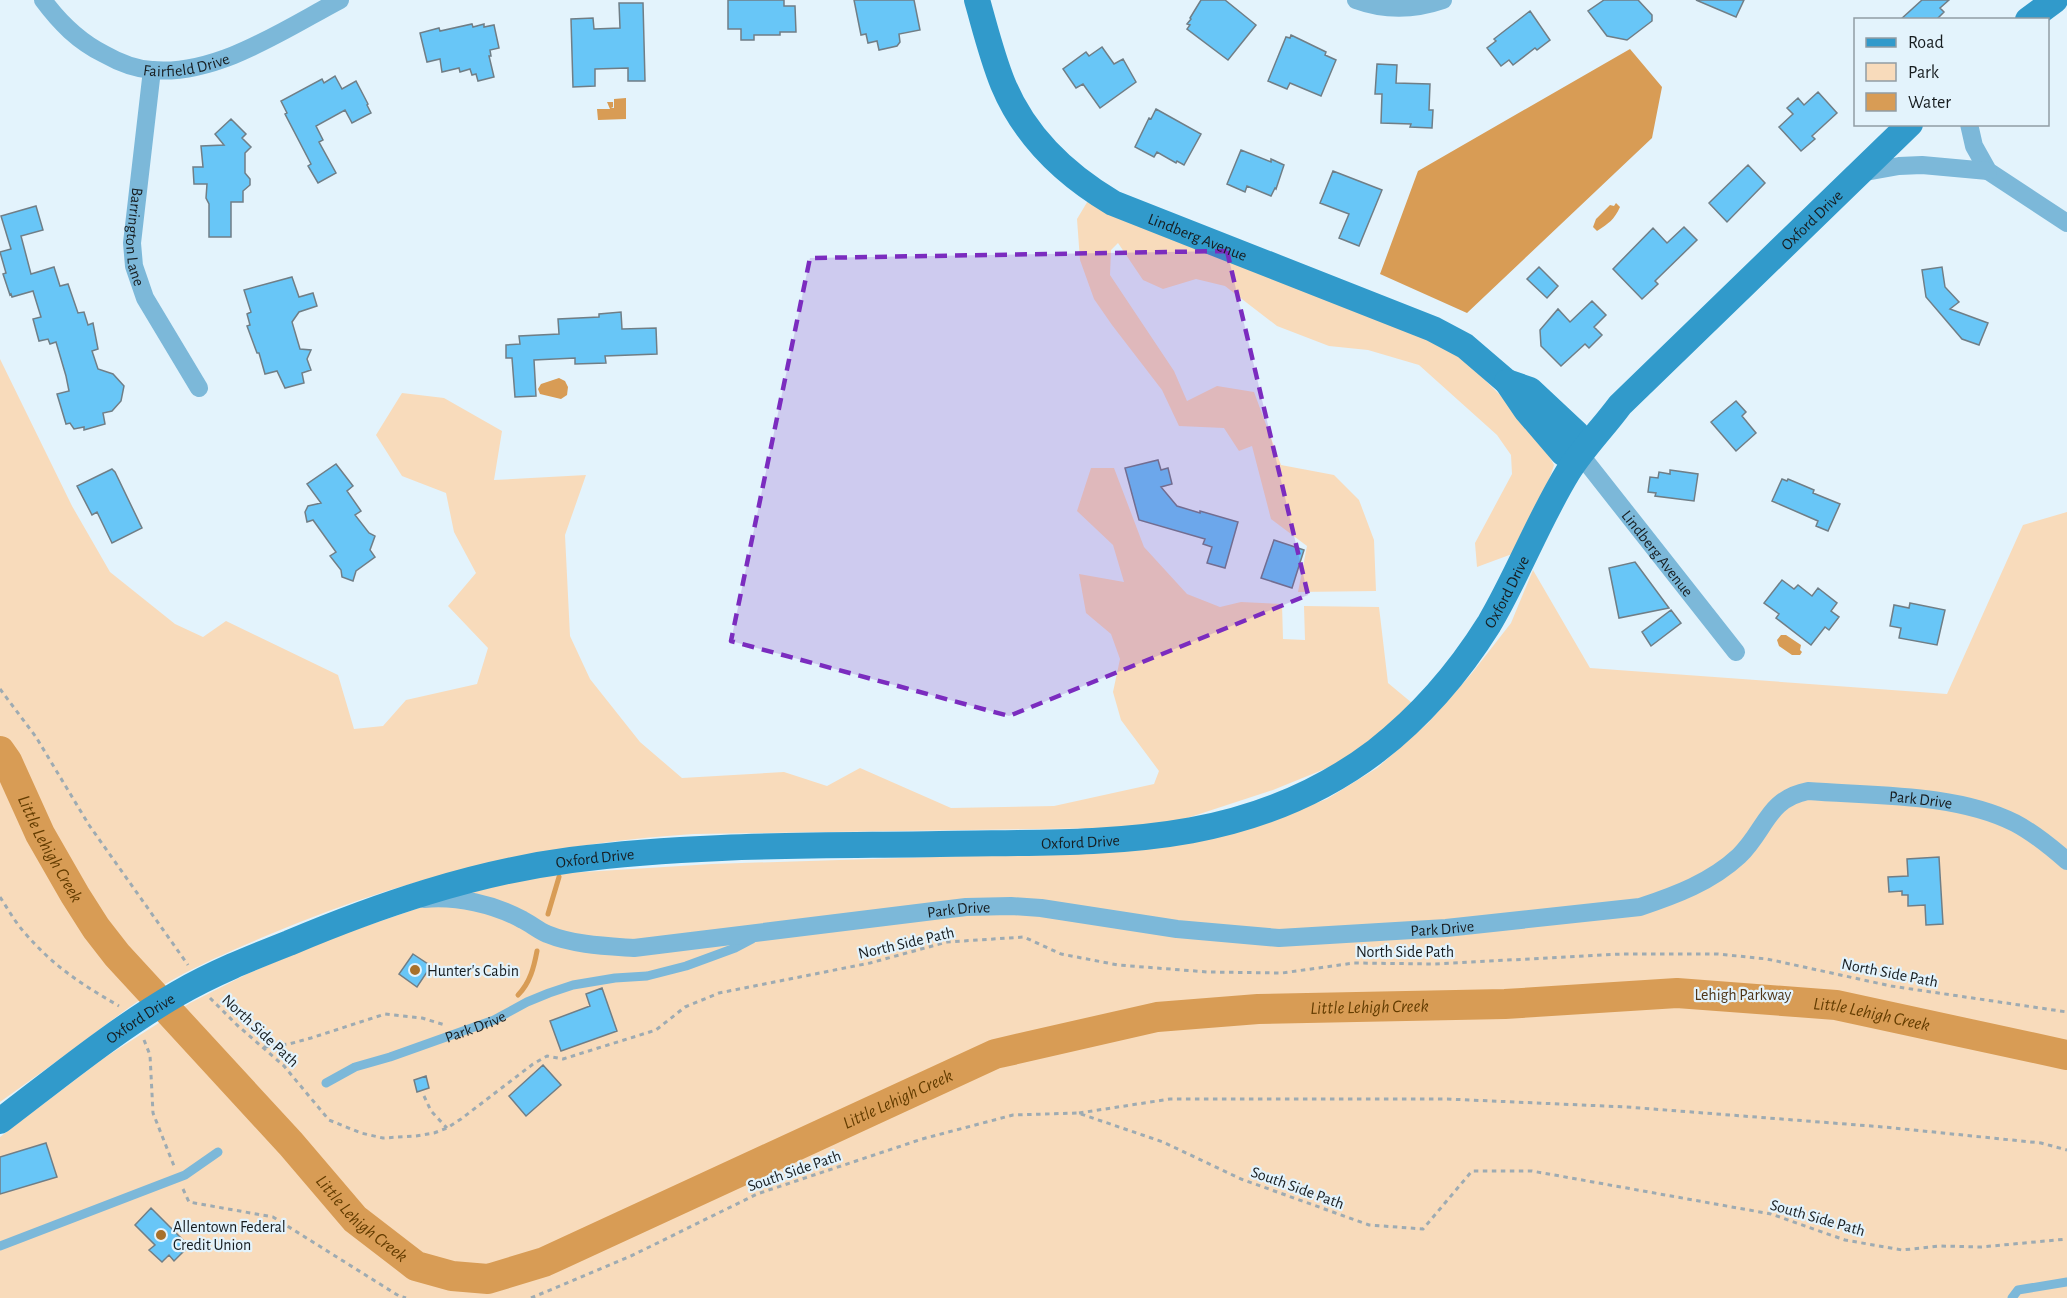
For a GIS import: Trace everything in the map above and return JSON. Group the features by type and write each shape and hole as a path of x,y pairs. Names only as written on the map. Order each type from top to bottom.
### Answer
{"main road":[{"name":"Lindberg Avenue","path":"977,0 1002,81 1016,111 1027,129 1054,160 1086,187 1113,203 1432,329 1465,346 1507,382 1530,390 1577,434 1580,454"},
{"path":"2031,18 2055,0"},
{"name":"Oxford Drive","path":"0,1121 98,1047 175,995 208,977 350,918 458,884 533,866 646,852 726,848 1128,839 1191,832 1272,809 1318,787 1377,750 1408,723 1439,692 1466,658 1490,621 1541,521 1580,454 1620,405 1908,126"}],"street":[{"name":"Fairfield Drive","path":"43,0 63,25 89,47 114,60 152,70 181,69 230,57 340,0"},
{"path":"1356,0 1383,8 1407,9 1443,0"},
{"name":"Barrington Lane","path":"152,70 132,243 134,266 145,298 199,388"},
{"path":"1969,126 1974,146 1988,171 2067,223"},
{"path":"1860,173 1899,166 1922,165 1988,171"},
{"name":"Lindberg Avenue","path":"1580,454 1736,652"},
{"name":"Park Drive","path":"400,901 432,898 469,901 496,908 546,933 581,943 634,948 966,907 1041,908 1177,929 1279,938 1446,928 1640,907 1701,883 1719,872 1757,835 1782,800 1808,791 1963,804 1990,812 2016,824 2046,842 2067,861"}],"lane":[{"name":"Park Drive","path":"326,1083 355,1067 460,1034 557,990 615,978 647,976 686,966 735,948 762,933"},
{"path":"0,1246 178,1178 218,1152"},
{"path":"2013,1298 2018,1290 2067,1282"}],"path":[{"path":"0,689 36,737 89,825 190,967"},
{"path":"0,897 22,931 49,958 72,978 122,1008"},
{"name":"North Side Path","path":"208,994 237,1025 285,1066 330,1120 361,1133 383,1138 416,1136 447,1128 547,1056 563,1059 656,1030 685,1007 719,993 870,963 947,942 1024,937 1061,954 1118,965 1208,972 1282,973 1354,963 1434,964 1622,954 1718,954 1767,959 1891,986 2067,1012"},
{"path":"264,1047 312,1038 385,1014 443,1023 460,1034"},
{"path":"140,1034 146,1042 150,1055 153,1113 189,1202 273,1217 399,1296 406,1298"},
{"path":"424,1096 431,1111 447,1128"},
{"path":"1078,1113 1170,1099 1447,1099 1627,1107 1884,1126 2041,1143 2067,1150"},
{"name":"South Side Path","path":"531,1298 633,1255 757,1194 922,1139 1013,1115 1078,1113 1163,1142 1241,1179 1369,1225 1423,1229 1472,1171 1532,1171 1771,1214 1845,1240 1902,1250 1940,1246 1981,1247 2067,1239"}],"highlighted area":[{"path":"1227,251 1308,595 1009,716 731,641 810,258"}],"green space":[{"path":"1089,199 1453,348 1516,411 1540,439 1554,465 1549,480 1512,554 1477,567 1475,543 1512,474 1511,455 1497,435 1419,365 1368,350 1329,346 1277,326 1225,286 1196,279 1163,289 1143,280 1118,243 1111,250 1110,275 1174,371 1187,401 1217,386 1254,392 1281,465 1334,475 1359,500 1374,540 1376,591 1298,592 1307,546 1271,519 1252,446 1239,451 1224,428 1179,426 1162,390 1094,299 1080,260 1077,219"},
{"path":"0,359 72,506 110,572 175,624 203,637 226,621 338,675 354,729 383,726 406,700 477,684 488,648 448,606 476,573 454,532 446,493 402,476 376,435 402,393 444,398 502,431 494,480 586,475 565,535 570,636 590,679 640,742 682,778 784,772 827,786 860,768 951,808 1054,806 1154,784 1159,771 1121,720 1113,692 1120,659 1111,634 1086,613 1079,574 1124,582 1113,545 1077,511 1091,468 1114,468 1144,547 1187,594 1220,607 1241,602 1282,604 1283,639 1305,640 1304,606 1379,607 1388,683 1412,703 1378,734 1337,764 1273,790 1169,824 1110,828 694,834 584,845 476,866 424,880 319,914 185,973 130,1007 0,1102"},
{"name":"Lehigh Parkway","path":"2067,512 2067,1298 0,1298 0,1137 104,1058 190,1003 247,974 334,937 472,890 552,874 712,864 1090,852 1273,819 1327,799 1377,768 1428,723 1472,673 1511,623 1533,570 1590,668 1947,694 2023,525"}],"water":[{"path":"1630,49 1662,87 1652,138 1467,313 1380,274 1418,171"},
{"path":"626,98 626,119 598,120 597,109 610,109 607,102 613,102 611,108 614,108 614,99"},
{"path":"1616,203 1620,207 1616,215 1597,231 1593,227 1596,219 1610,205 1614,206"},
{"path":"559,378 565,381 568,387 567,395 561,399 540,394 538,389 541,384"},
{"path":"1781,635 1786,635 1801,645 1800,655 1792,655 1779,646 1777,640"}],"building":[{"path":"728,0 784,0 784,6 795,6 796,32 780,32 780,35 754,35 754,40 741,40 741,29 728,29"},
{"path":"854,0 914,0 920,30 899,34 900,42 897,46 879,50 877,41 868,43 866,34 861,35"},
{"path":"1201,0 1225,0 1256,25 1228,60 1187,29 1190,25 1187,24"},
{"path":"1604,0 1638,0 1652,15 1652,21 1627,40 1607,36 1588,11"},
{"path":"1696,0 1744,0 1736,17"},
{"path":"1922,0 1949,0 1940,8 1944,12 1938,18 1902,18"},
{"path":"619,3 643,3 645,81 628,81 628,68 595,69 595,86 573,87 571,19 593,18 594,29 620,28"},
{"path":"1530,11 1550,40 1513,65 1509,60 1501,66 1487,48 1496,41 1494,39"},
{"path":"472,24 473,27 484,24 484,27 494,25 499,48 490,50 491,56 489,56 494,77 478,81 476,74 472,75 470,69 460,72 459,68 442,72 440,59 427,62 420,33"},
{"path":"1291,35 1326,52 1325,55 1336,60 1321,96 1290,83 1287,89 1268,81 1286,37 1290,38"},
{"path":"1102,47 1114,64 1123,59 1136,82 1100,108 1083,84 1076,88 1063,69 1086,52 1089,56"},
{"path":"1377,64 1397,65 1396,83 1430,84 1429,110 1433,110 1432,128 1410,127 1411,124 1381,123 1382,94 1375,94"},
{"path":"335,76 342,89 356,81 371,113 352,123 345,110 316,126 323,140 319,142 336,173 318,183 308,166 311,164 285,114 287,113 281,101 322,79 324,83"},
{"path":"1818,92 1837,113 1812,136 1815,139 1801,151 1779,127 1793,114 1787,108 1798,98 1804,105"},
{"path":"1156,109 1201,134 1184,165 1157,152 1154,157 1135,147"},
{"path":"231,119 246,134 242,138 251,147 245,153 245,173 250,179 250,185 243,191 243,202 231,202 231,237 209,237 207,184 194,184 193,167 203,167 201,146 224,145 215,134"},
{"path":"1241,150 1284,165 1276,189 1271,196 1247,186 1245,192 1227,184"},
{"path":"1748,165 1765,183 1727,222 1709,203"},
{"path":"1333,171 1382,190 1359,246 1339,238 1349,214 1320,203"},
{"path":"36,206 43,230 21,236 31,274 54,267 60,286 68,284 78,313 84,312 88,325 93,323 98,349 92,351 98,369 113,374 124,386 121,401 112,411 103,413 105,424 84,430 84,427 74,429 70,423 66,424 57,394 69,391 66,376 56,342 50,344 48,339 39,341 33,319 41,317 33,291 12,297 3,274 6,273 0,252 11,249 1,216"},
{"path":"1684,227 1697,240 1655,281 1658,284 1642,299 1613,269 1653,228 1667,243"},
{"path":"1539,267 1558,286 1547,298 1527,279"},
{"path":"1942,267 1945,287 1959,302 1950,309 1988,323 1979,345 1962,339 1926,297 1922,270"},
{"path":"292,277 299,297 313,293 317,306 299,312 292,322 300,349 311,350 307,359 311,370 302,373 304,383 285,388 277,371 265,374 247,326 250,325 247,314 251,312 244,290"},
{"path":"1592,301 1606,315 1594,327 1602,335 1589,348 1585,344 1561,366 1541,346 1540,330 1558,309 1570,322"},
{"path":"621,312 622,329 656,328 657,354 605,356 606,363 575,364 575,358 534,360 536,396 515,397 512,358 506,358 506,345 520,344 519,336 559,334 558,319 599,317 599,314"},
{"path":"1736,401 1746,412 1742,416 1756,433 1736,451 1711,422"},
{"path":"1158,460 1161,470 1168,468 1172,484 1161,487 1177,506 1238,522 1225,568 1207,563 1212,547 1203,544 1205,539 1139,520 1125,468"},
{"path":"336,464 353,486 347,491 361,511 355,515 369,533 375,536 370,550 375,557 356,571 353,581 342,577 341,570 330,556 336,552 313,520 307,522 305,512 308,506 321,503 307,484"},
{"path":"112,469 142,528 112,543 97,512 92,515 77,486"},
{"path":"1670,470 1698,474 1694,501 1655,496 1656,493 1648,492 1650,477 1658,478 1659,472 1670,474"},
{"path":"1782,479 1787,481 1788,479 1814,490 1813,493 1840,504 1828,531 1816,526 1818,521 1772,501"},
{"path":"1274,540 1304,550 1292,588 1261,578"},
{"path":"1635,562 1669,608 1619,618 1609,568"},
{"path":"1782,580 1794,589 1798,585 1812,596 1818,588 1837,603 1831,611 1839,617 1829,630 1825,627 1811,645 1776,618 1779,614 1764,603"},
{"path":"1910,603 1945,610 1937,645 1899,638 1901,628 1890,626 1894,605 1909,608"},
{"path":"1671,610 1681,623 1651,646 1642,632"},
{"path":"1939,857 1943,924 1926,925 1925,905 1908,906 1908,895 1902,895 1902,891 1889,892 1888,877 1908,876 1907,859"},
{"name":"Hunter's Cabin","path":"413,954 431,966 417,987 399,974"},
{"path":"602,988 617,1031 561,1051 550,1021 590,1006 586,994"},
{"path":"543,1065 561,1085 526,1116 509,1096"},
{"path":"426,1076 429,1088 417,1092 414,1080"},
{"path":"46,1143 57,1177 0,1194 0,1157"},
{"name":"Allentown Federal Credit Union","path":"151,1208 189,1246 174,1261 169,1255 162,1262 149,1250 155,1245 135,1225"}],"waterway":[{"name":"Little Lehigh Creek","path":"0,751 7,761 40,834 75,895 117,955 291,1144 355,1219 416,1266 452,1276 488,1279 544,1262 995,1054 1157,1017 1258,1009 1505,1004 1677,993 1836,1005 2067,1055"},
{"path":"548,914 559,877"},
{"path":"518,995 533,969 537,951"}],"place":[{"name":"Hunter's Cabin","path":"415,970"},
{"name":"Allentown Federal Credit Union","path":"161,1235"}]}
